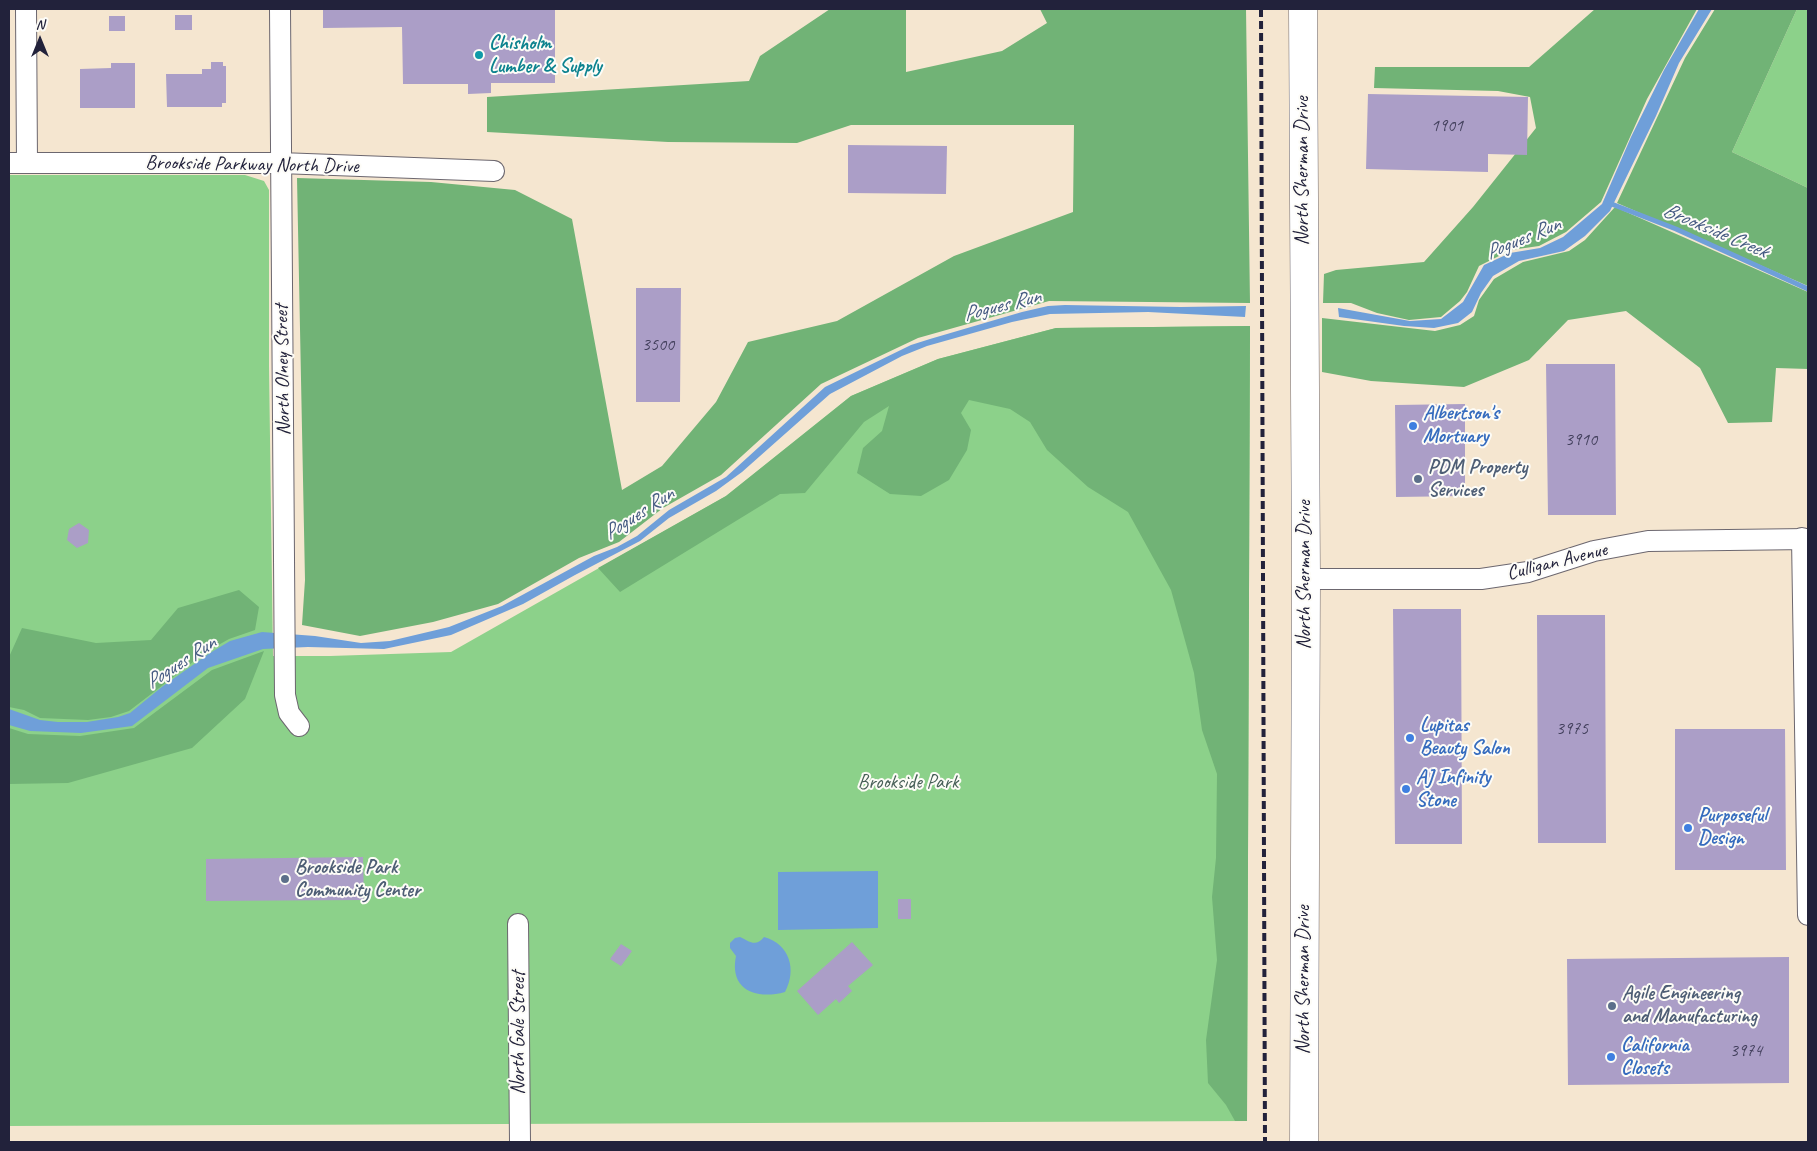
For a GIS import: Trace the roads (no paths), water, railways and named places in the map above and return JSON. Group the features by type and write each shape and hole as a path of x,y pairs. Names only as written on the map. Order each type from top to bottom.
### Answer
{"main road":[{"name":"North Sherman Drive","path":"1303,9 1306,579 1304,1142"}],"street":[{"path":"18,163 26,9"},
{"name":"North Olney Street","path":"280,9 285,695 289,713 299,726"},
{"name":"Brookside Parkway North Drive","path":"18,163 280,163 494,171"},
{"path":"1805,539 1808,915"},
{"name":"Culligan Avenue","path":"1306,579 1495,578 1543,568 1594,551 1648,541 1805,539"},
{"name":"North Gale Street","path":"518,924 520,1142"}],"water":[{"path":"1699,9 1712,9 1679,63 1656,116 1610,211 1585,236 1564,251 1519,261 1493,276 1481,293 1472,312 1458,323 1434,328 1339,317 1338,308 1410,321 1441,319 1463,302 1484,265 1510,253 1540,248 1563,237 1602,204 1631,137 1664,70"},
{"path":"1048,306 1246,306 1245,317 1148,312 1050,314 1012,322 927,346 902,356 830,394 742,472 716,491 669,518 640,541 523,604 451,635 384,649 308,647 263,649 208,668 132,726 81,733 30,731 9,725 9,709 40,720 58,722 87,722 130,713 163,686 210,653 230,641 262,632 315,636 361,643 390,641 449,627 502,606 594,556 617,547 637,536 669,510 726,477 825,387 911,345 1022,312"},
{"path":"878,871 878,928 778,930 778,872"},
{"path":"740,937 756,943 764,937 780,945 789,959 790,967 789,984 785,992 764,995 747,990 741,984 735,968 736,956 730,948 730,943 735,938"}],"waterway":[{"name":"Brookside Creek","path":"1609,203 1676,229 1808,289"}],"railway":[{"path":"1261,9 1265,1142"}],"place":[{"name":"Chisholm Lumber & Supply","path":"479,55"},
{"name":"Albertson's Mortuary","path":"1413,426"},
{"name":"PDM Property Services","path":"1418,479"},
{"name":"Lupitas Beauty Salon","path":"1410,738"},
{"name":"AJ Infinity Stone","path":"1406,789"},
{"name":"Purposeful Design","path":"1688,828"},
{"name":"Brookside Park Community Center","path":"285,879"},
{"name":"Agile Engineering and Manufacturing","path":"1612,1006"},
{"name":"California Closets","path":"1611,1057"}],"water label":[{"name":"Pogues Run","path":"1523,239"},
{"name":"Pogues Run","path":"1002,306"},
{"name":"Pogues Run","path":"639,514"},
{"name":"Pogues Run","path":"181,663"}],"park label":[{"name":"Brookside Park","path":"908,783"}]}
